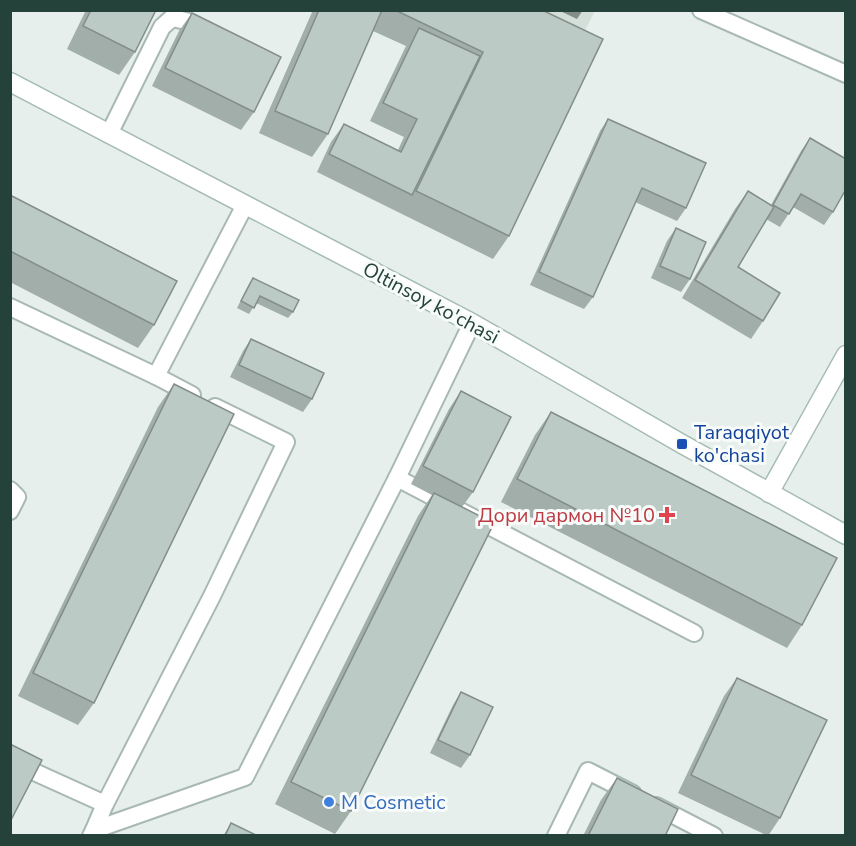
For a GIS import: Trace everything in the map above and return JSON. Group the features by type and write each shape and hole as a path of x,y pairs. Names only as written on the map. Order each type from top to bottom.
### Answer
{"street":[{"name":"Oltinsoy ko'chasi","path":"10,82 472,323 846,535"},
{"path":"769,493 846,355"}],"lane":[{"path":"700,10 846,74"},
{"path":"109,134 162,27 172,18 186,21 218,36"},
{"path":"156,376 245,205"},
{"path":"10,306 286,442 206,607 105,804 93,833"},
{"path":"93,833 245,777 397,478 472,323"},
{"path":"397,478 694,633"},
{"path":"10,490 16,497 10,511"},
{"path":"10,761 105,804"},
{"path":"556,836 588,771 714,836"}],"shaded area":[{"path":"496,11 595,11 577,46"}],"building":[{"path":"91,10 156,10 135,52 83,26"},
{"path":"319,10 382,10 328,134 275,111"},
{"path":"395,10 542,10 603,39 509,236 416,191 483,52"},
{"path":"192,13 281,57 254,112 165,68"},
{"path":"419,28 480,56 412,195 329,154 344,124 401,152 417,119 383,103"},
{"path":"608,119 706,163 686,208 642,188 593,297 539,272"},
{"path":"810,138 846,159 846,189 833,212 801,194 789,214 773,205"},
{"path":"748,191 774,207 738,267 780,293 763,321 695,280"},
{"path":"10,195 177,281 154,325 10,251"},
{"path":"676,228 706,242 690,279 660,266"},
{"path":"253,278 299,300 293,312 260,296 254,308 241,301"},
{"path":"251,339 324,373 312,399 239,365"},
{"path":"174,384 234,414 94,703 33,673"},
{"path":"461,391 511,417 473,492 423,466"},
{"path":"551,412 837,558 802,625 517,479"},
{"path":"434,493 494,523 351,811 291,782"},
{"path":"737,678 827,720 780,818 691,775"},
{"path":"461,692 493,707 470,755 438,740"},
{"path":"10,744 42,760 10,822"},
{"path":"617,778 678,809 665,836 588,836"},
{"path":"231,823 258,836 225,836"}],"place":[{"name":"Taraqqiyot ko'chasi","path":"682,444"},
{"name":"Дори дармон №10","path":"667,515"},
{"name":"M Cosmetic","path":"329,802"}]}
